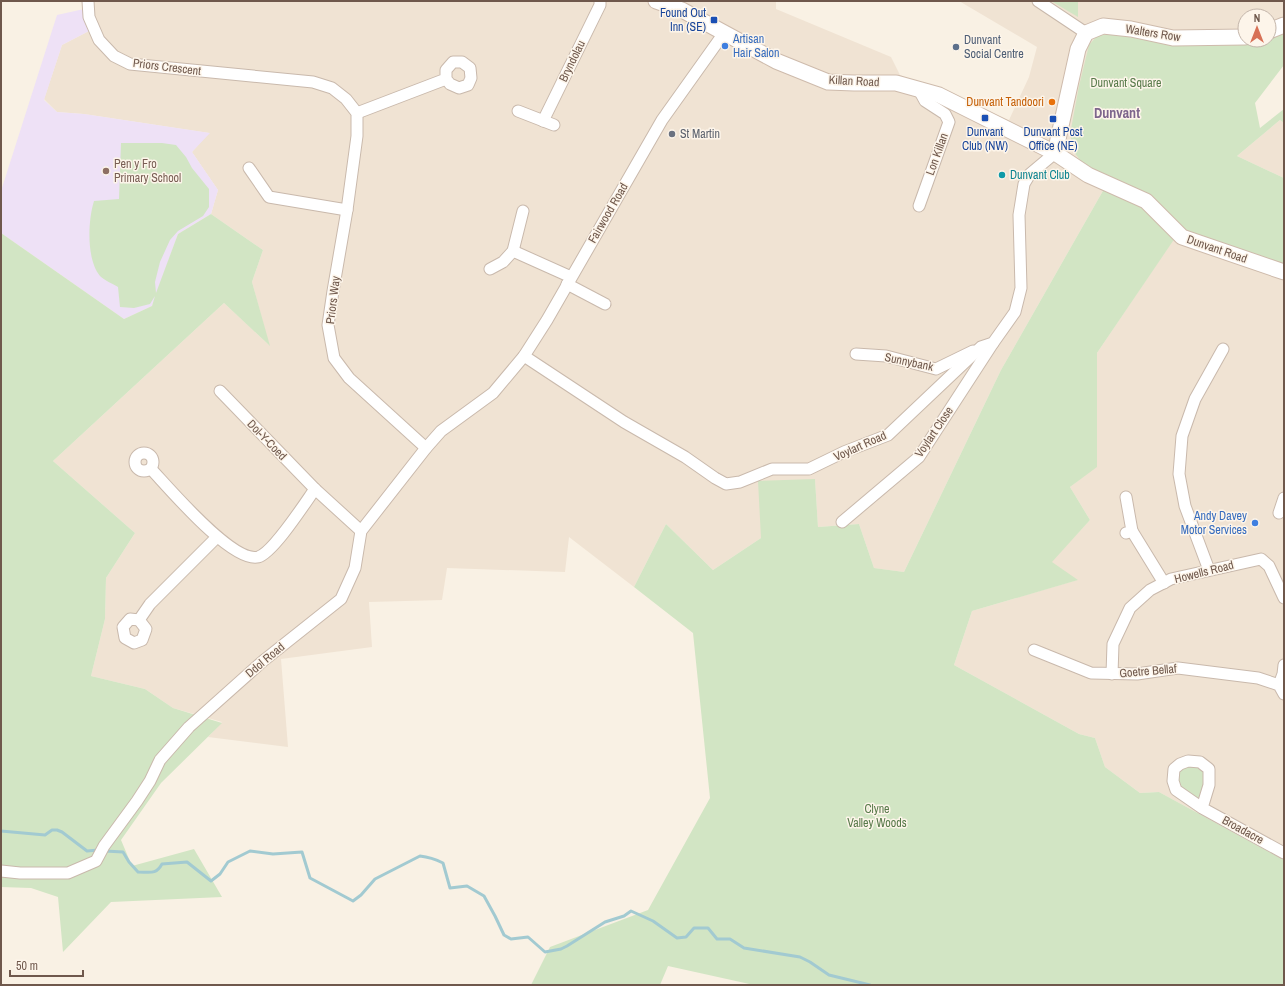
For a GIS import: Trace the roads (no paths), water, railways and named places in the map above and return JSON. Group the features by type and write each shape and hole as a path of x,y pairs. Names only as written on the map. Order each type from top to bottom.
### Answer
{"main road":[{"name":"Killan Road","path":"656,1 682,10 776,61 828,82 854,84 896,83 939,95 1054,153"},
{"name":"Walters Row","path":"1086,33 1103,26 1131,29 1173,38 1237,37"},
{"path":"1054,153 1078,49 1086,33"},
{"name":"Dunvant Road","path":"1054,153 1088,175 1146,201 1182,237 1284,272"}],"street":[{"name":"Priors Crescent","path":"88,1 89,17 99,40 114,56 130,64 312,82 332,88 346,100 357,113"},
{"name":"Bryndolau","path":"543,121 600,5 600,1"},
{"path":"1038,1 1086,33"},
{"name":"Fairwood Road","path":"494,393 524,356 662,120 724,33"},
{"path":"357,113 446,79"},
{"name":"Lon Killan","path":"919,90 925,101 945,114 949,122 919,206"},
{"path":"518,111 554,125"},
{"name":"Priors Way","path":"357,113 357,136 347,210 328,324 334,358 349,378 426,448"},
{"path":"992,343 1015,312 1021,288 1019,215 1024,184 1030,174 1054,153"},
{"path":"249,168 269,197 347,210"},
{"path":"490,269 503,262 513,251 523,211"},
{"path":"513,251 569,281 605,304"},
{"name":"Voylart Road","path":"524,356 624,422 685,457 726,484 740,482 772,470 808,470 844,452 888,435 982,347 992,343"},
{"name":"Voylart Close","path":"842,522 919,457 992,343"},
{"name":"Sunnybank","path":"856,354 886,356 936,369 982,347"},
{"path":"1209,570 1185,506 1179,474 1182,436 1195,399 1217,369 1223,349"},
{"name":"Dol-Y-Coed","path":"220,391 315,489 361,531"},
{"name":"Ddol Road","path":"1,871 20,873 68,873 96,861 141,796 160,760 189,727 263,660 341,600 355,568 361,531 441,431 494,393"},
{"path":"151,469 217,537 245,556 258,557 271,548 315,489"},
{"path":"1126,497 1129,532 1164,583"},
{"path":"1279,513 1284,498"},
{"path":"139,620 150,604 217,537"},
{"name":"Howells Road","path":"1112,674 1113,644 1130,608 1150,590 1171,579 1261,559 1269,566 1284,598"},
{"name":"Goetre Bellaf","path":"1033,649 1091,673 1138,674 1178,668 1258,678 1281,690"},
{"path":"1281,690 1284,665"},
{"name":"Broadacre","path":"1202,808 1284,853"}],"waterway":[{"path":"1,831 45,835 52,830 57,830 62,832 87,851 99,850"},
{"path":"105,851 123,852 138,872 155,871 160,868 162,864 187,862 211,881 220,874 228,862 250,851 273,854 302,852 310,878 353,901 361,895 375,879 420,856 423,856 443,863 450,888 467,886 484,896 504,935 511,939 528,937 545,952 561,949 605,922 624,916 631,911 653,921 677,938 686,937 694,928 708,928 717,939 730,939 744,948 800,957 829,975 870,985"}],"place":[{"name":"Found Out Inn (SE)","path":"714,20"},
{"name":"Artisan Hair Salon","path":"725,46"},
{"name":"Dunvant Social Centre","path":"956,47"},
{"name":"Dunvant Tandoori","path":"1052,102"},
{"name":"Dunvant Club (NW)","path":"985,118"},
{"name":"Dunvant Post Office (NE)","path":"1053,119"},
{"name":"St Martin","path":"672,134"},
{"name":"Pen y Fro Primary School","path":"106,171"},
{"name":"Dunvant Club","path":"1002,175"},
{"name":"Andy Davey Motor Services","path":"1255,523"}],"district":[{"name":"Dunvant","path":"1117,113"}],"park label":[{"name":"Dunvant Square","path":"1126,83"},
{"name":"Clyne Valley Woods","path":"877,816"}]}
